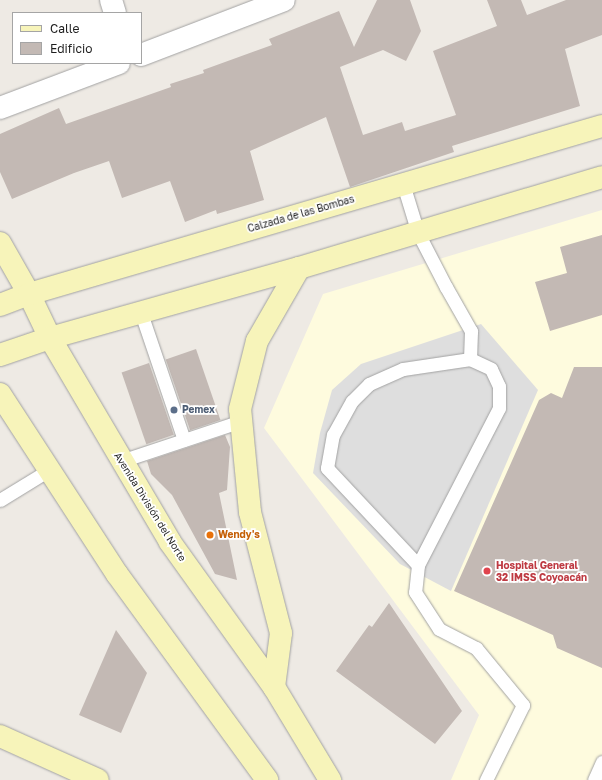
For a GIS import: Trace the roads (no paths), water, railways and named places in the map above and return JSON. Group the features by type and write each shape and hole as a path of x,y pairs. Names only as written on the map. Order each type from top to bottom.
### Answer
{"main road":[{"name":"Calzada de las Bombas","path":"0,305 28,294 602,126"},
{"path":"0,355 50,338 299,268 602,177"},
{"name":"Avenida División del Norte","path":"0,243 50,338 170,542 274,687 330,780"},
{"path":"274,687 281,633 250,512 240,409 257,341 299,268"},
{"path":"0,394 117,574 267,780"},
{"path":"0,736 98,780"}],"street":[{"path":"111,0 115,12"},
{"path":"142,55 284,0"},
{"path":"0,108 116,64"}],"lane":[{"path":"403,184 418,232 446,287 471,331 470,359"},
{"path":"141,312 184,440"},
{"path":"418,565 327,468 333,435 352,401 369,384 403,369 470,359 491,369 499,386 499,408 418,565 415,592 439,628 476,648 523,705 486,780"},
{"path":"121,461 241,421"},
{"path":"0,500 49,470"},
{"path":"594,780 602,762"}],"place":[{"name":"Pemex","path":"174,410"},
{"name":"Wendy's","path":"210,535"},
{"name":"Hospital General 32 IMSS Coyoacán","path":"487,571"}]}
